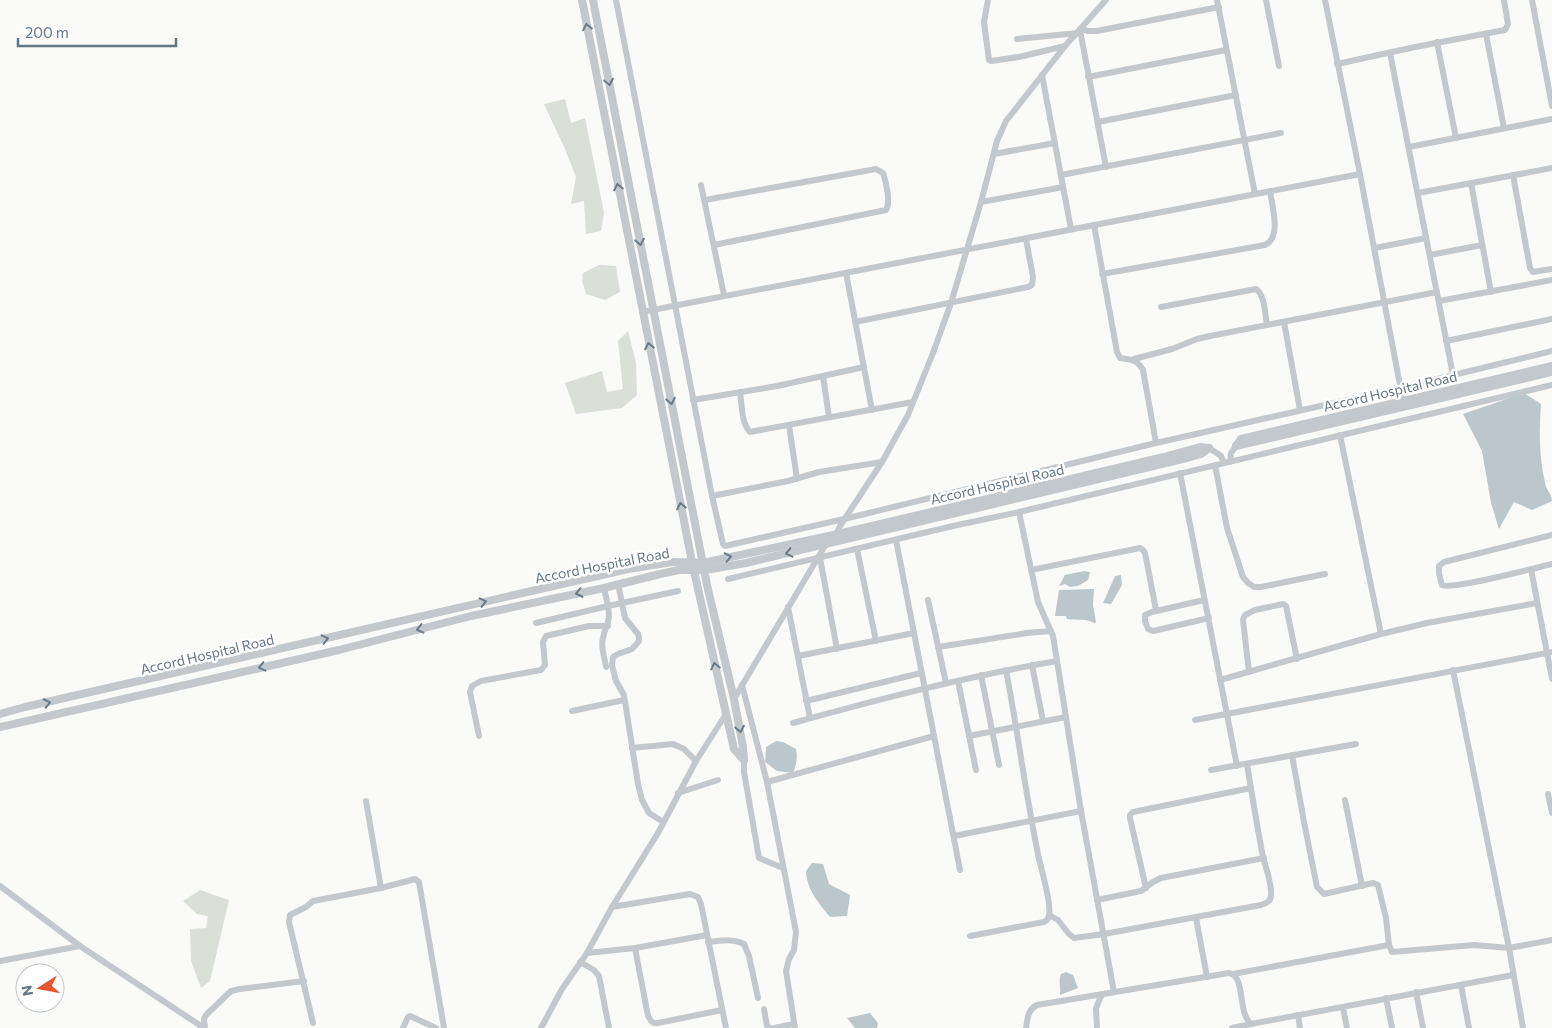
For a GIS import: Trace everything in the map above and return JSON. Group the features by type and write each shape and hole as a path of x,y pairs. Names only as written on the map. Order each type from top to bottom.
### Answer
{"street":[{"path":"582,0 692,562 734,749 744,760"},
{"path":"593,0 704,566 734,699 743,747 744,772 760,858 784,868"},
{"path":"616,0 712,496 725,546 1552,351"},
{"path":"988,0 984,22 991,61 1019,57 1065,46"},
{"path":"836,535 844,519 882,462 908,415 933,353 950,303 981,202 1000,131 1065,46 1106,0"},
{"path":"1266,0 1279,66"},
{"path":"1325,0 1375,248 1403,401"},
{"path":"1337,64 1437,42 1501,32 1507,28 1508,24 1507,0"},
{"path":"1532,0 1552,106"},
{"path":"1017,39 1097,30 1218,3 1255,194"},
{"path":"1080,31 1106,167"},
{"path":"1486,34 1504,128"},
{"path":"1437,42 1456,138"},
{"path":"1088,77 1226,50"},
{"path":"1390,53 1453,375"},
{"path":"1042,75 1071,229"},
{"path":"1098,122 1236,95"},
{"path":"1409,147 1552,119"},
{"path":"1061,175 1281,133"},
{"path":"994,154 1055,143"},
{"path":"1418,193 1552,168"},
{"path":"705,200 876,169 880,170 884,177 888,206 886,210 714,244"},
{"path":"642,312 1360,174"},
{"path":"1513,175 1530,268 1533,272 1552,269"},
{"path":"1471,183 1491,292"},
{"path":"702,185 724,295"},
{"path":"981,202 1064,187"},
{"path":"1102,274 1269,243 1273,240 1275,227 1270,191"},
{"path":"1094,225 1117,352 1120,358 1134,360 1172,349 1197,339 1437,292"},
{"path":"1375,248 1426,238"},
{"path":"855,322 1028,287 1032,285 1033,277 1026,239"},
{"path":"1430,255 1482,245"},
{"path":"846,273 872,410"},
{"path":"1439,302 1552,280"},
{"path":"1161,307 1256,288 1262,296 1267,325"},
{"path":"1446,341 1552,319"},
{"path":"1284,322 1300,410"},
{"path":"1134,360 1140,365 1145,375 1156,443"},
{"name":"Accord Hospital Road","path":"1236,446 1242,439 1552,366"},
{"path":"694,400 864,367"},
{"path":"1227,462 1236,446 1552,372"},
{"path":"823,376 829,418"},
{"path":"728,580 1552,385"},
{"path":"740,392 744,419 750,432 913,402"},
{"path":"789,425 797,479"},
{"path":"1340,435 1381,634"},
{"name":"Accord Hospital Road","path":"0,714 628,569 656,564 692,562 704,566 1145,462 1200,447 1210,448"},
{"path":"0,727 329,652 471,616 679,570 694,571 704,566 746,563 1187,458 1202,454 1210,448 1227,462"},
{"path":"712,496 797,479 819,472 882,462"},
{"path":"1214,465 1231,540 1243,577 1248,583 1254,587 1261,587 1325,574"},
{"path":"1180,473 1237,766"},
{"path":"1020,512 1038,602 1051,631 1057,661 1081,811 1114,992"},
{"path":"1552,535 1444,562 1438,569 1441,582 1445,587 1482,581 1552,564"},
{"path":"896,540 960,870"},
{"path":"734,699 826,544"},
{"path":"1031,570 1140,548 1145,553 1156,610"},
{"path":"857,549 876,641"},
{"path":"819,558 837,649"},
{"path":"1531,569 1537,603 1550,652 1552,679"},
{"path":"618,584 625,618 638,634 639,641 632,649 613,657 615,677 622,691 638,784 645,808 653,817 663,822"},
{"path":"604,588 609,620 602,640 606,667"},
{"path":"536,623 622,602 678,591"},
{"path":"928,600 946,683"},
{"path":"1204,600 1156,610 1146,615 1146,625 1150,631 1209,618"},
{"path":"1220,680 1381,634 1427,623 1537,603"},
{"path":"1249,672 1243,620 1245,615 1255,610 1283,604 1286,606 1297,659"},
{"path":"788,607 810,718"},
{"path":"479,736 470,692 472,686 480,681 541,670 545,665 542,642 546,636 589,626 608,626"},
{"path":"938,647 1051,631"},
{"path":"798,656 914,633"},
{"path":"1195,720 1550,652"},
{"path":"792,723 924,688 1057,661"},
{"path":"1032,665 1042,722"},
{"path":"970,936 1044,922 1048,919 1049,915 1046,889 1031,820 1017,726 1006,670"},
{"path":"1453,670 1509,948 1512,975 1523,1028"},
{"path":"806,701 921,673"},
{"path":"981,676 999,765"},
{"path":"958,681 976,770"},
{"path":"742,685 767,782 796,932 794,950 786,971 795,1026 772,1028 767,1026 764,1009"},
{"path":"572,711 624,700"},
{"path":"541,1028 562,988 587,953 696,761 726,714"},
{"path":"969,736 1066,717"},
{"path":"767,782 934,736"},
{"path":"632,748 673,744 684,749 696,761"},
{"path":"1211,770 1356,744"},
{"path":"1292,755 1318,887 1324,894 1376,884 1380,889 1389,946 1392,952 1474,945 1509,948 1552,940"},
{"path":"1049,915 1058,920 1068,934 1074,938 1196,918 1267,903 1271,895 1247,764"},
{"path":"678,793 718,780"},
{"path":"1146,888 1131,823 1131,813 1173,802 1251,788"},
{"path":"1548,794 1552,813"},
{"path":"1345,800 1362,886"},
{"path":"366,801 381,888"},
{"path":"954,836 1081,811"},
{"path":"1097,900 1137,892 1161,878 1264,858"},
{"path":"314,1023 289,922 290,914 306,907 313,901 381,888 415,879 419,882 444,1028"},
{"path":"0,886 80,946 205,1028"},
{"path":"612,907 690,894 698,897 726,1028"},
{"path":"1196,918 1207,977"},
{"path":"587,953 635,948 707,935"},
{"path":"708,942 730,940 744,944 758,998"},
{"path":"0,961 80,946"},
{"path":"1026,1028 1029,1011 1037,1005 1233,974 1389,946"},
{"path":"635,948 648,1016 654,1023 722,1010"},
{"path":"580,962 594,970 599,976 609,1028"},
{"path":"1233,974 1238,979 1244,1015 1251,1024"},
{"path":"1232,1028 1251,1024 1259,1025 1298,1015 1512,975"},
{"path":"205,1028 204,1019 206,1016 231,992 240,989 304,981"},
{"path":"1461,985 1469,1028"},
{"path":"1416,992 1423,1028"},
{"path":"1097,1028 1096,1008 1102,994"},
{"path":"1386,998 1392,1028"},
{"path":"1343,1008 1347,1028"},
{"path":"1298,1015 1300,1028"},
{"path":"403,1028 410,1016 436,1028"}],"shaded area":[{"path":"565,99 571,123 585,118 604,213 601,231 586,234 584,201 571,204 576,177 544,104"},
{"path":"599,265 616,266 620,292 605,300 586,294 582,281 583,273"},
{"path":"628,331 636,363 637,395 622,408 576,414 565,383 602,371 607,392 623,389 618,341"},
{"path":"1524,393 1541,404 1540,434 1542,463 1546,485 1552,501 1532,510 1514,502 1499,529 1491,503 1482,451 1463,414"},
{"path":"1084,571 1090,572 1088,580 1078,586 1070,587 1065,584 1059,586 1065,575"},
{"path":"1121,575 1122,585 1111,604 1103,603 1115,576"},
{"path":"1094,589 1093,605 1096,622 1067,619 1066,616 1055,616 1059,590"},
{"path":"776,741 783,742 796,749 797,755 793,773 777,771 765,762 766,747"},
{"path":"812,863 823,864 829,884 850,895 847,916 830,917 817,901 808,884 806,871"},
{"path":"200,890 229,900 210,981 201,988 191,961 190,929 206,928 208,916 197,914 183,901"},
{"path":"1066,972 1073,975 1078,988 1060,995 1060,977 1061,974"},
{"path":"870,1013 878,1023 877,1028 855,1028 847,1018"}]}
